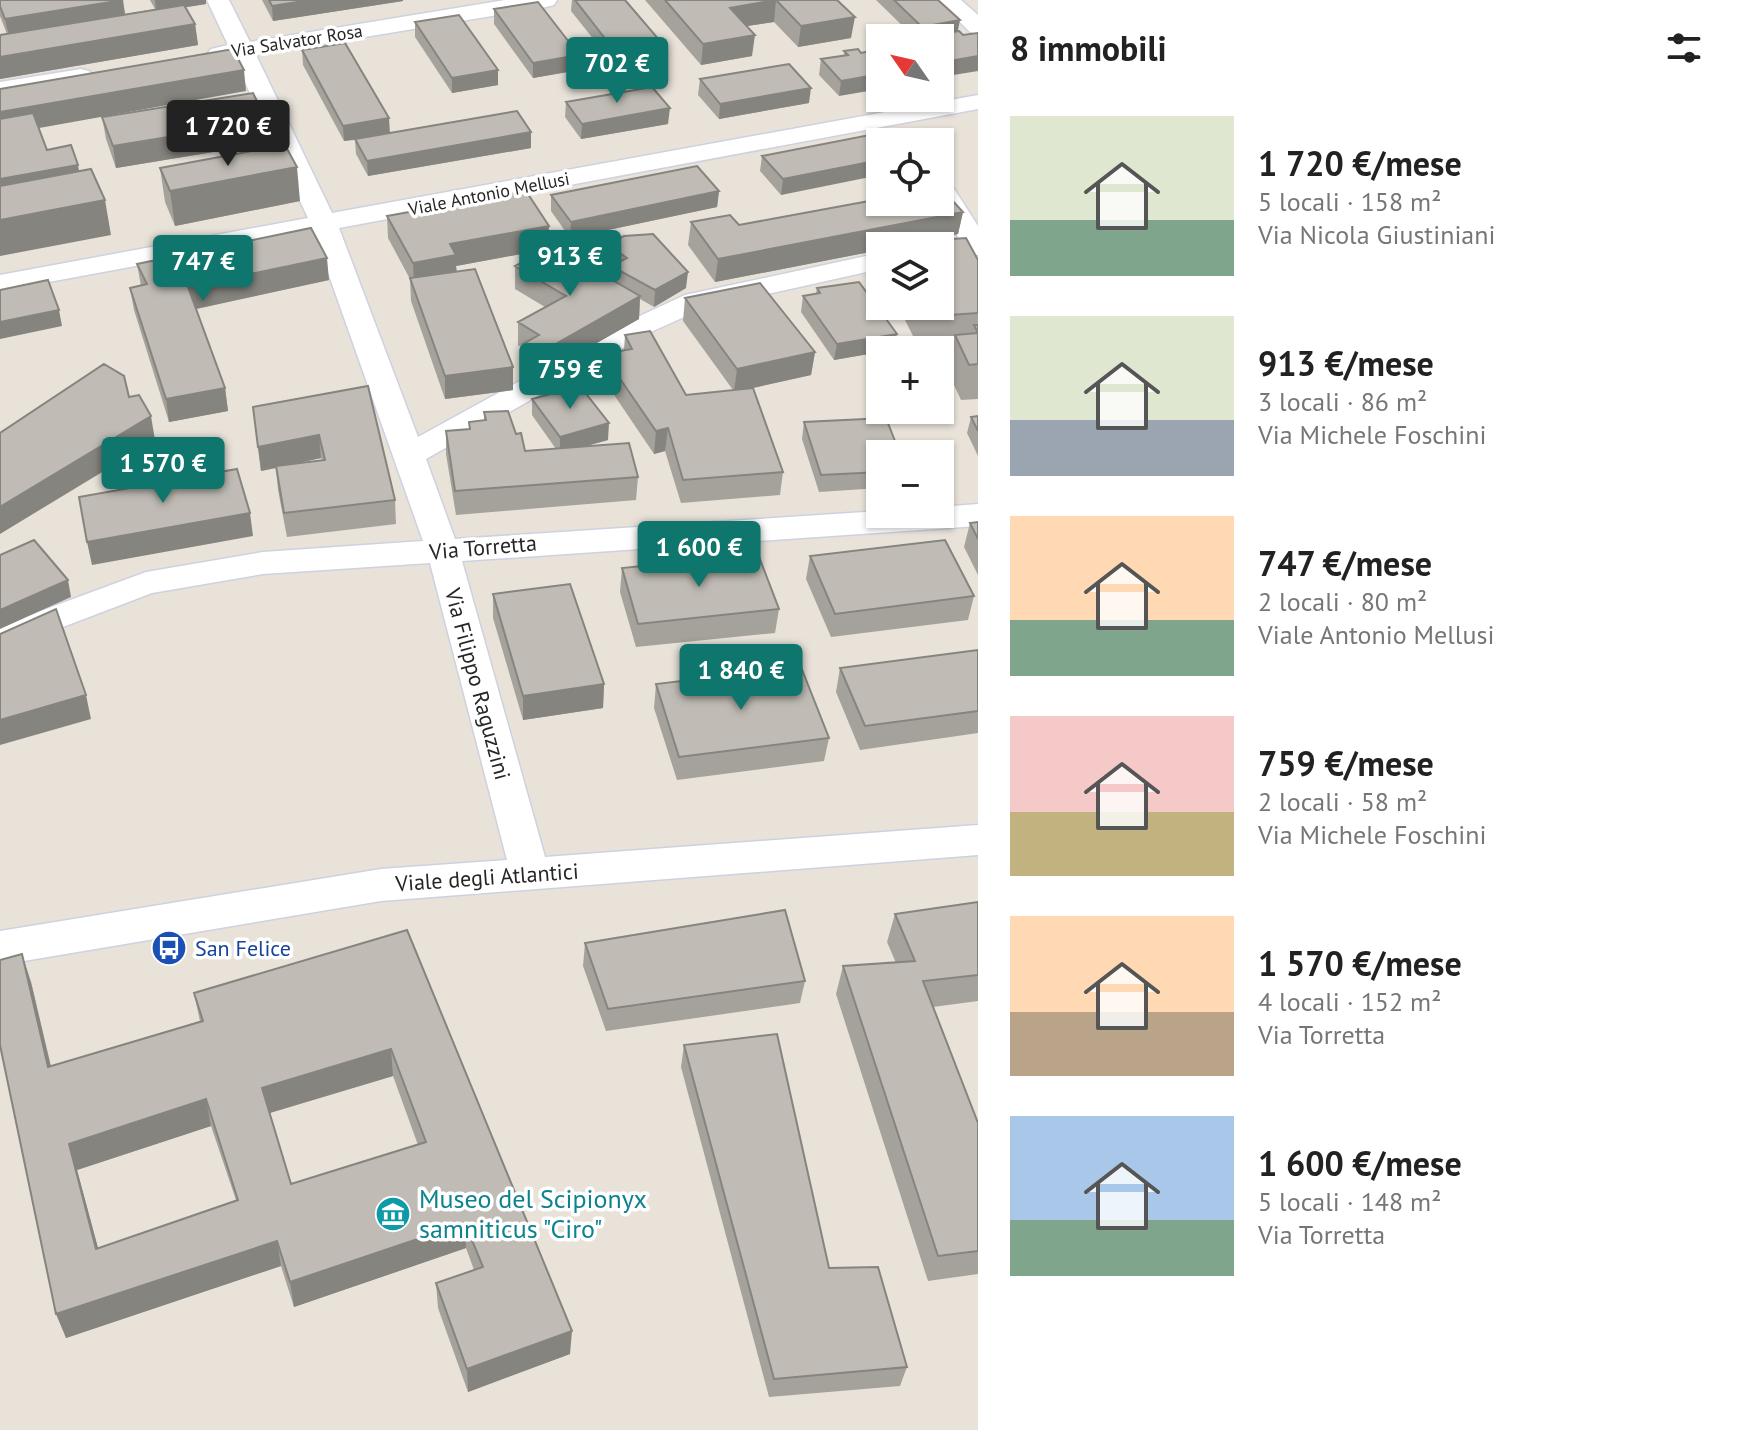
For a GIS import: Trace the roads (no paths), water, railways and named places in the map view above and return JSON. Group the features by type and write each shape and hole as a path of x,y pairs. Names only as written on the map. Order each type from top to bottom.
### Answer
{"street":[{"name":"Via Filippo Raguzzini","path":"218,0 324,224 409,455 443,551 530,874"},
{"name":"Via Salvator Rosa","path":"197,57 546,0"},
{"path":"948,0 978,27"},
{"path":"0,89 106,72"},
{"name":"Viale Antonio Mellusi","path":"0,283 978,102"},
{"path":"867,124 872,128"},
{"path":"954,215 969,246"},
{"path":"409,455 641,326 695,301 866,264"},
{"name":"Via Torretta","path":"0,639 146,583 263,563 978,515"},
{"name":"Viale degli Atlantici","path":"0,948 381,885 978,840"}],"place":[{"name":"San Felice","path":"169,948"},
{"name":"Museo del Scipionyx samniticus \"Ciro\"","path":"393,1214"}]}
